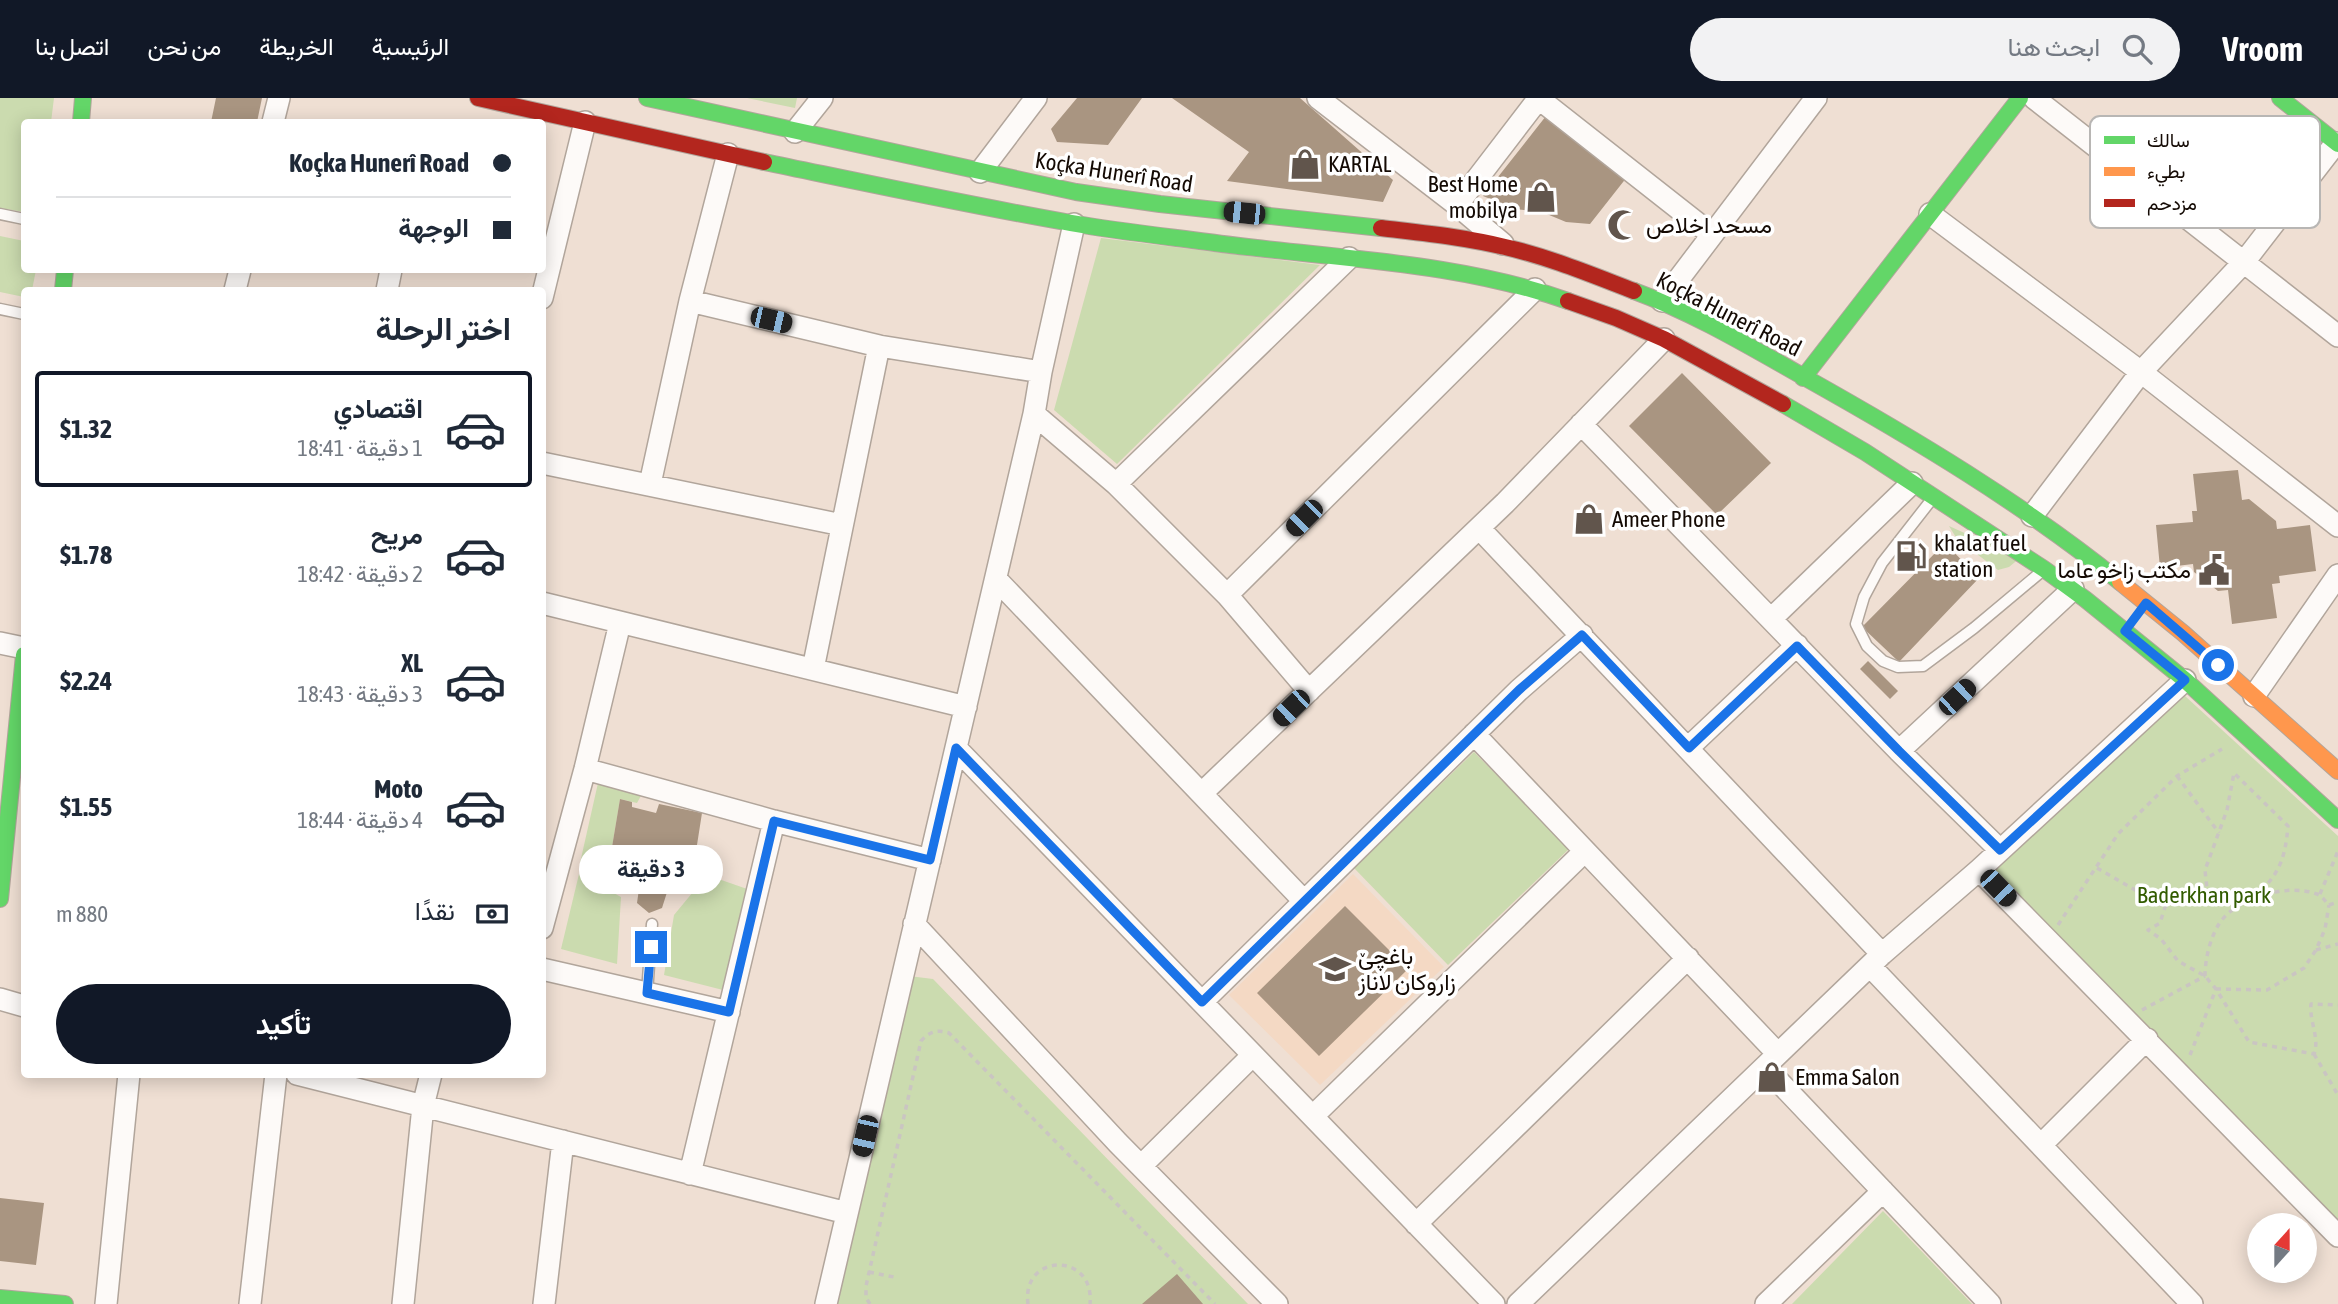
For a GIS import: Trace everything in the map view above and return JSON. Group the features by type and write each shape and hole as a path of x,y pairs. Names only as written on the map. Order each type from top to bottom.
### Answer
{"main road":[{"path":"80,119 83,98"},
{"path":"478,98 953,202 1074,224 1212,243 1421,266 1535,289 1616,318 1664,339 1822,426 1934,496 2073,589 2136,617 2185,680 2338,820"},
{"name":"Koçka Hunerî Road","path":"647,98 1076,192 1440,235 1506,247 1574,268 1662,302 1706,322 1874,416 2032,516 2136,617 2254,696 2338,771"},
{"path":"1803,378 2020,98"},
{"path":"2280,98 2302,116"},
{"path":"2320,130 2337,144"},
{"path":"0,899 15,845 21,718"},
{"path":"0,1298 65,1304"}],"street":[{"path":"274,119 279,98"},
{"path":"795,132 822,98"},
{"path":"980,172 1036,98"},
{"path":"1318,98 1457,205 1506,247"},
{"path":"1457,205 1539,98 1711,234"},
{"path":"2034,98 2090,142"},
{"path":"1662,302 1808,101"},
{"path":"546,267 549,243 584,122"},
{"path":"2320,166 2337,144"},
{"path":"650,484 690,301 728,154"},
{"path":"1930,214 2141,372 2338,526"},
{"path":"825,1304 996,579 1074,224"},
{"path":"2200,228 2338,336"},
{"path":"2032,516 2141,372 2244,262 2271,228"},
{"path":"1116,484 1349,258"},
{"path":"1227,595 1535,289"},
{"path":"690,301 879,346 1041,372"},
{"path":"1202,793 1479,528 1664,339"},
{"path":"813,669 879,346"},
{"path":"1034,414 1116,484 1227,595 1309,691"},
{"path":"1581,424 1899,751 2000,850"},
{"path":"546,464 842,525"},
{"path":"1770,619 1912,483"},
{"path":"1479,528 1689,748 2041,1145 2192,1304"},
{"path":"2254,696 2338,575"},
{"path":"996,579 1304,901"},
{"path":"1899,751 2073,589"},
{"path":"546,604 965,707"},
{"path":"546,913 585,769 620,623"},
{"path":"1202,1002 1519,690 1582,635"},
{"path":"0,643 21,647"},
{"path":"1689,748 1797,646"},
{"path":"1521,1303 1876,960 1979,870 2185,680"},
{"path":"1474,734 1688,958 1771,1061 1883,1191 1990,1304"},
{"path":"956,748 1494,1304"},
{"path":"585,769 930,860"},
{"path":"690,1174 774,821"},
{"path":"1313,1116 1585,851"},
{"path":"1979,870 2338,1236"},
{"path":"914,924 1141,1166 1277,1304"},
{"path":"1416,1224 1688,958"},
{"path":"546,970 729,1012"},
{"path":"0,999 21,1005"},
{"path":"2041,1145 2147,1039"},
{"path":"1141,1166 1253,1055"},
{"path":"106,1304 129,1078"},
{"path":"250,1304 276,1078"},
{"path":"313,1078 847,1213"},
{"path":"403,1304 423,1106 429,1078"},
{"path":"544,1304 563,1142"},
{"path":"1766,1304 1883,1191"}],"lane":[{"path":"0,214 21,218"},
{"path":"0,309 21,313"},
{"path":"1934,496 1882,563 1864,597 1856,624 1867,646 1883,661 1898,667 1923,666 1974,628 2044,569"},
{"path":"647,993 652,924"}],"path":[{"path":"2053,933 2118,834 2177,776 2224,749"},
{"path":"2205,976 2206,962 2220,923 2269,884 2280,869 2287,847 2288,826 2234,773 2227,810 2205,870 2208,900 2195,903 2178,900 2165,907 2160,923 2148,930 2161,939 2178,961 2205,976 2249,1042 2314,1054"},
{"path":"2177,776 2219,833"},
{"path":"2319,895 2338,851"},
{"path":"2096,868 2165,907"},
{"path":"2254,897 2297,891 2319,895 2329,905"},
{"path":"2329,905 2338,902"},
{"path":"2216,989 2267,990 2304,968 2325,929 2329,905"},
{"path":"2316,950 2338,944"},
{"path":"2134,1014 2205,976"},
{"path":"2185,1066 2216,989"},
{"path":"2338,1005 2311,1004 2310,1014 2317,1045 2314,1054 2338,1095"},
{"path":"870,1304 866,1298 866,1286 922,1041 931,1032 943,1031 949,1033 1215,1304"},
{"path":"1028,1304 1026,1295 1034,1276 1051,1265 1061,1264 1081,1273 1091,1292 1090,1304"},
{"path":"869,1272 894,1277"}],"shaded area":[{"path":"1353,874 1444,967 1320,1085 1229,995"}],"green space":[{"path":"0,98 54,98 51,119 21,119 21,212 0,208"},
{"path":"747,98 797,98 795,108"},
{"path":"0,236 21,240 21,273 35,273 33,287 21,287 21,296 0,292"},
{"path":"1101,238 1320,265 1117,464 1054,410"},
{"path":"1949,526 2020,558 2009,567 1998,570 1957,539"},
{"name":"Baderkhan park","path":"2185,696 2338,836 2338,1221 1992,871"},
{"path":"1474,752 1569,849 1448,965 1354,868"},
{"path":"598,783 643,792 637,803 620,799 612,847 603,845 603,860 580,863"},
{"path":"579,874 621,897 617,964 561,949"},
{"path":"707,875 750,890 723,990 664,975 674,915"},
{"path":"909,976 933,979 1248,1304 831,1304 881,1121"},
{"path":"1883,1211 1972,1304 1792,1304"}],"building":[{"path":"216,98 262,98 258,119 212,119"},
{"path":"1077,98 1142,98 1108,145 1057,142 1051,129"},
{"path":"1172,98 1300,98 1393,180 1383,202 1227,181 1249,152"},
{"path":"1546,116 1627,177 1590,224 1566,222 1542,212 1515,209 1483,196"},
{"path":"1682,373 1771,463 1717,515 1629,426"},
{"path":"2238,470 2242,500 2249,499 2276,521 2277,529 2310,525 2316,571 2279,576 2280,583 2272,584 2277,618 2232,624 2228,590 2218,591 2194,572 2193,564 2160,568 2156,525 2193,522 2192,511 2197,511 2193,474"},
{"path":"1945,543 1979,578 1899,662 1862,627"},
{"path":"1868,661 1898,691 1890,699 1860,669"},
{"path":"620,799 632,802 632,807 656,813 659,804 702,813 694,864 682,875 679,889 669,886 662,908 649,913 637,903 640,882 630,879 627,866 603,860 603,845 612,847"},
{"path":"1345,906 1408,969 1319,1056 1257,993"},
{"path":"0,1198 44,1203 36,1265 0,1261"},
{"path":"1177,1274 1203,1304 1142,1304"}],"traffic: fast":[{"path":"81,119 83,98"},
{"path":"647,98 1076,192 1381,228"},
{"path":"1803,378 2020,98"},
{"path":"2280,98 2303,116"},
{"path":"2320,130 2338,144"},
{"path":"764,162 1088,226 1435,269 1524,287 1568,301"},
{"path":"63,287 65,273"},
{"path":"1634,291 1721,331 1926,448 2045,525 2120,582"},
{"path":"1783,404 1865,452 2044,569 2085,599 2185,680 2338,820"},
{"path":"0,899 21,686"},
{"path":"0,1298 65,1304"}],"traffic: slow":[{"path":"2120,582 2183,633 2338,771"}],"traffic: jam":[{"path":"478,98 764,162"},
{"path":"1381,228 1505,247 1554,261 1634,291"},
{"path":"1568,301 1664,339 1783,404"}],"place":[{"name":"KARTAL","path":"1305,164"},
{"name":"Best Home mobilya","path":"1541,197"},
{"name":"مسحد اخلاص","path":"1623,225"},
{"name":"Ameer Phone","path":"1589,519"},
{"name":"khalat fuel station","path":"1911,556"},
{"name":"مكتب زاخو عاما","path":"2214,570"},
{"name":"باغچێ زاروكان لاناز","path":"1335,969"},
{"name":"Emma Salon","path":"1772,1077"}],"route":[{"path":"651,947 647,993 729,1012 774,821 930,860 956,748 1202,1002 1519,690 1582,635 1689,748 1797,646 2000,850 2185,680 2125,631 2146,603 2218,665"}]}
